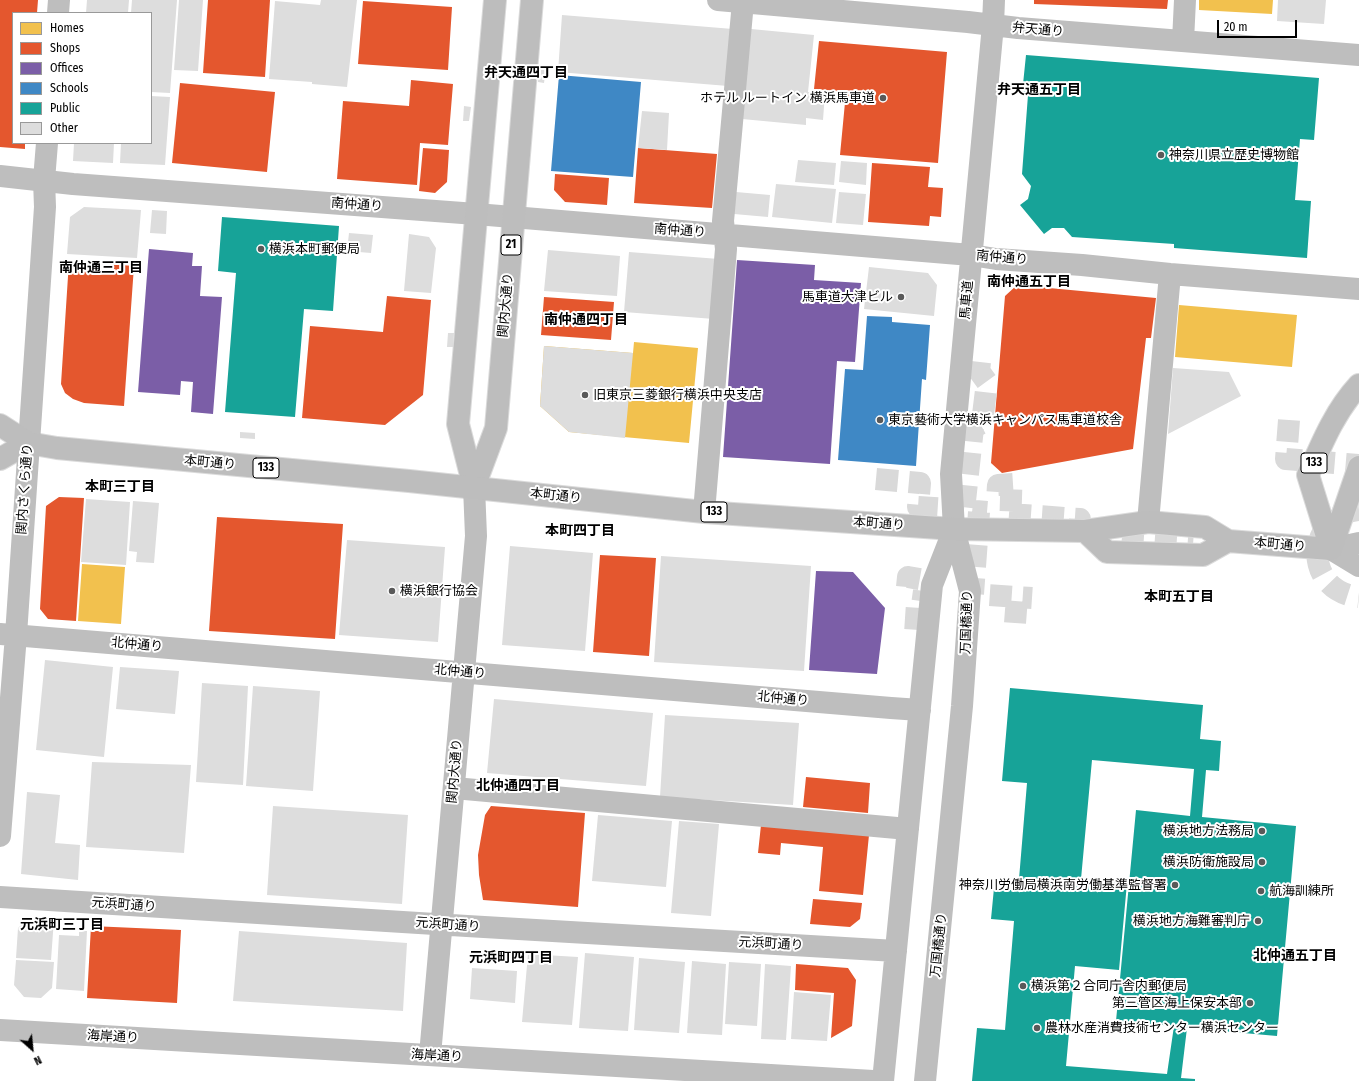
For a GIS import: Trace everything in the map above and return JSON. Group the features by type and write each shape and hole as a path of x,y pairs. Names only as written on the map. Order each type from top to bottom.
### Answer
{"main road":[{"name":"関内大通り","path":"474,487 458,424 495,0"},
{"name":"関内大通り","path":"474,487 496,428 532,0"},
{"name":"133","path":"1331,549 1308,475 1330,426 1350,394 1359,385"},
{"name":"本町通り","path":"0,426 28,444 73,450 474,487 704,512 954,530 1085,531 1148,522 1205,527 1228,541 1331,549"},
{"path":"0,459 28,444"},
{"path":"1331,549 1359,467"},
{"path":"1085,531 1107,552 1203,555 1228,541"}],"street":[{"path":"58,12 59,0"},
{"name":"弁天通り","path":"718,0 1018,28 1359,55"},
{"name":"馬車道","path":"954,530 951,474 993,25 994,0"},
{"path":"1183,41 1185,0"},
{"path":"704,512 726,249 723,221 743,2"},
{"name":"関内さくら通り","path":"0,836 8,634 28,444 46,207 44,180 47,144"},
{"name":"南仲通り","path":"0,176 73,184 724,234 1170,274 1359,289"},
{"path":"1148,522 1170,274"},
{"name":"関内大通り","path":"430,1055 476,536 474,487"},
{"path":"883,1081 932,585 954,530"},
{"name":"万国橋通り","path":"926,1081 962,706 970,591 954,530"},
{"path":"1331,549 1359,543"},
{"path":"1331,549 1359,566"},
{"name":"北仲通り","path":"8,634 920,710"},
{"path":"454,788 908,829"},
{"name":"元浜町通り","path":"0,898 896,951"},
{"name":"海岸通り","path":"0,1030 430,1055 544,1071 873,1081"}],"building: Homes":[{"path":"1199,0 1273,0 1272,14 1199,10"},
{"path":"1179,305 1297,315 1292,367 1175,357"},
{"path":"634,342 698,348 689,443 569,432 540,406 544,346 633,353"},
{"path":"82,564 125,567 121,624 78,621"}],"building: Shops":[{"path":"0,0 38,0 37,12 12,12 12,144 25,144 25,149 0,147"},
{"path":"208,0 270,0 265,77 203,73"},
{"path":"1034,0 1168,0 1167,9 1034,4"},
{"path":"363,1 452,7 448,70 358,64"},
{"path":"819,41 947,52 938,163 840,155 846,92 814,89"},
{"path":"411,80 453,84 448,145 420,143 417,185 337,179 343,101 409,106"},
{"path":"180,83 275,92 267,172 172,163"},
{"path":"423,148 449,150 447,182 435,193 419,191"},
{"path":"638,148 717,154 712,208 634,203"},
{"path":"872,163 930,167 928,187 943,188 941,217 930,216 929,226 868,222"},
{"path":"555,174 609,178 607,205 565,202 554,190"},
{"path":"69,261 134,266 124,406 84,403 73,399 65,393 61,384"},
{"path":"1017,285 1156,298 1151,338 1146,338 1133,449 1002,473 991,463 1005,296"},
{"path":"387,296 431,300 423,395 385,425 302,418 310,326 383,332"},
{"path":"544,297 614,302 611,340 541,335"},
{"path":"59,497 84,498 76,621 48,619 40,609 46,506"},
{"path":"217,517 343,524 335,639 209,631"},
{"path":"600,555 656,558 649,656 593,652"},
{"path":"806,777 870,783 868,813 803,807"},
{"path":"491,806 585,813 578,907 483,900 479,875 478,855 485,815"},
{"path":"761,825 869,835 863,895 819,891 823,847 781,843 780,855 758,853"},
{"path":"813,899 862,903 860,919 850,927 810,924"},
{"path":"91,926 181,930 177,1003 87,998"},
{"path":"796,964 848,968 856,980 852,1026 831,1038 834,993 795,990"}],"building: Offices":[{"path":"149,249 193,253 192,266 202,266 200,296 222,297 213,414 191,412 193,382 181,381 180,395 138,392"},
{"path":"737,260 815,265 814,280 861,283 855,362 837,361 830,464 723,457"},
{"path":"816,571 853,572 885,608 877,674 809,670"}],"building: Schools":[{"path":"559,75 641,82 633,177 551,171"},
{"name":"東京藝術大学横浜キャンパス馬車道校舎","path":"867,316 892,317 892,322 930,325 926,380 922,379 916,466 838,460 845,369 863,370"}],"building: Public":[{"name":"神奈川県立歴史博物館","path":"1026,55 1319,78 1314,140 1300,139 1295,200 1311,201 1307,258 1174,248 1174,244 1072,237 1064,228 1052,228 1044,234 1020,205 1028,199 1031,186 1022,174 1028,95 1022,94"},
{"path":"222,217 339,226 333,311 304,309 295,417 225,412 236,273 218,271"},
{"path":"1010,688 1203,705 1200,739 1221,741 1219,771 1206,770 1202,817 1296,826 1277,1036 1187,1028 1181,1078 1195,1079 1195,1081 972,1081 977,1028 1005,1030 1014,921 991,919 994,888 1018,891 1027,783 1002,781","holes":["1092,760 1194,769 1190,816 1136,810 1116,1021 1174,1026 1167,1074 1066,1066 1075,966 1119,970 1127,883 1081,879"]}],"building: Other":[{"path":"87,0 129,0 128,12 86,12"},
{"path":"132,0 177,0 170,93 152,92 152,12 131,12"},
{"path":"179,0 203,0 198,71 174,70"},
{"path":"321,0 357,0 347,87 312,84 312,82 269,79 275,1 320,5"},
{"path":"1278,0 1326,0 1324,24 1277,21"},
{"path":"562,15 733,29 728,86 558,72"},
{"path":"751,29 814,35 808,92 825,93 823,120 806,118 806,125 742,119"},
{"path":"539,68 546,69 544,83 538,82"},
{"path":"152,96 170,97 165,165 120,163 121,144 152,144"},
{"path":"464,106 471,107 469,121 463,121"},
{"path":"642,111 669,113 667,150 638,148"},
{"path":"74,144 114,144 113,163 73,161"},
{"path":"798,160 836,163 834,185 795,182"},
{"path":"841,161 867,163 866,185 839,182"},
{"path":"776,184 836,189 832,223 772,217"},
{"path":"736,192 770,195 768,217 734,214"},
{"path":"839,192 866,194 863,225 836,223"},
{"path":"84,207 141,210 137,258 67,254 70,217"},
{"path":"152,210 167,211 166,234 150,233"},
{"path":"349,233 373,235 371,253 347,251"},
{"path":"409,234 429,237 436,248 431,293 404,291"},
{"path":"548,250 620,256 617,296 544,291"},
{"path":"629,252 719,259 714,319 624,312"},
{"name":"馬車道大津ビル","path":"869,267 928,273 937,285 934,316 864,309"},
{"path":"448,333 454,333 453,347 447,347"},
{"name":"旧東京三菱銀行横浜中央支店","path":"544,346 633,353 625,438 569,432 540,406"},
{"path":"1173,368 1229,372 1241,396 1168,434"},
{"path":"240,432 255,433 255,439 240,438"},
{"path":"86,499 130,502 126,565 81,562"},
{"path":"133,501 159,503 154,563 136,562 137,552 129,551"},
{"name":"横浜銀行協会","path":"347,540 445,547 438,642 339,635"},
{"path":"510,546 593,553 585,651 502,645"},
{"path":"661,556 811,566 804,671 654,662"},
{"path":"45,660 113,667 104,757 36,750"},
{"path":"120,667 179,671 175,714 116,709"},
{"path":"202,683 248,686 243,785 196,782"},
{"path":"253,686 320,691 313,791 246,786"},
{"path":"494,699 653,713 646,786 487,773"},
{"path":"665,715 799,723 793,805 660,797"},
{"path":"92,762 191,765 184,853 86,847"},
{"path":"27,792 60,795 55,843 80,845 78,880 21,874"},
{"path":"273,806 408,815 402,904 267,895"},
{"path":"598,815 672,821 666,887 592,881"},
{"path":"679,821 719,824 711,916 671,913"},
{"path":"29,918 54,919 51,960 16,958 18,928"},
{"path":"79,931 87,931 84,991 56,989 59,935 79,936"},
{"path":"239,931 407,943 403,1011 233,1001"},
{"path":"585,953 634,957 628,1031 579,1028"},
{"path":"528,954 578,957 572,1025 522,1022"},
{"path":"639,958 685,962 679,1033 634,1030"},
{"path":"16,960 54,962 52,988 41,998 24,997 14,985"},
{"path":"692,961 726,964 722,1035 687,1033"},
{"path":"729,962 761,964 757,1026 725,1024"},
{"path":"765,964 791,966 786,1040 761,1039"},
{"path":"472,968 517,971 515,1003 470,999"},
{"path":"794,992 831,995 827,1041 791,1039"}],"tunnel":[{"path":"980,362 979,371 987,382 982,423 973,428 964,510 987,512"},
{"path":"1289,420 1286,459 1359,465"},
{"path":"876,479 920,483 918,507 964,510"},
{"path":"1013,484 998,485 997,500 1030,501"},
{"path":"1359,510 1341,515 1328,525 1320,539 1317,554 1320,568 1328,582 1341,592 1359,597"},
{"path":"979,512 973,594 1032,598"},
{"path":"1009,514 1080,519 1079,537 1193,545"},
{"path":"907,587 908,577 925,580"},
{"path":"905,618 920,619 924,591"},
{"path":"1015,623 1017,597"}],"place":[{"name":"ホテル ルートイン 横浜馬車道","path":"883,98"},
{"name":"神奈川県立歴史博物館","path":"1161,155"},
{"name":"横浜本町郵便局","path":"261,249"},
{"name":"馬車道大津ビル","path":"901,297"},
{"name":"旧東京三菱銀行横浜中央支店","path":"585,395"},
{"name":"東京藝術大学横浜キャンパス馬車道校舎","path":"880,420"},
{"name":"横浜銀行協会","path":"392,591"},
{"name":"横浜地方法務局","path":"1262,831"},
{"name":"横浜防衛施設局","path":"1262,862"},
{"name":"神奈川労働局横浜南労働基準監督署","path":"1175,885"},
{"name":"航海訓練所","path":"1261,891"},
{"name":"横浜地方海難審判庁","path":"1258,921"},
{"name":"横浜第２合同庁舎内郵便局","path":"1023,986"},
{"name":"第三管区海上保安本部","path":"1250,1003"},
{"name":"農林水産消費技術センター横浜センター","path":"1037,1028"}],"district":[{"name":"弁天通四丁目","path":"526,73"},
{"name":"弁天通五丁目","path":"1039,90"},
{"name":"南仲通三丁目","path":"101,268"},
{"name":"南仲通五丁目","path":"1029,282"},
{"name":"南仲通四丁目","path":"586,320"},
{"name":"本町三丁目","path":"120,487"},
{"name":"本町四丁目","path":"580,531"},
{"name":"本町五丁目","path":"1179,597"},
{"name":"北仲通四丁目","path":"518,786"},
{"name":"元浜町三丁目","path":"62,925"},
{"name":"北仲通五丁目","path":"1295,956"},
{"name":"元浜町四丁目","path":"511,958"}]}
